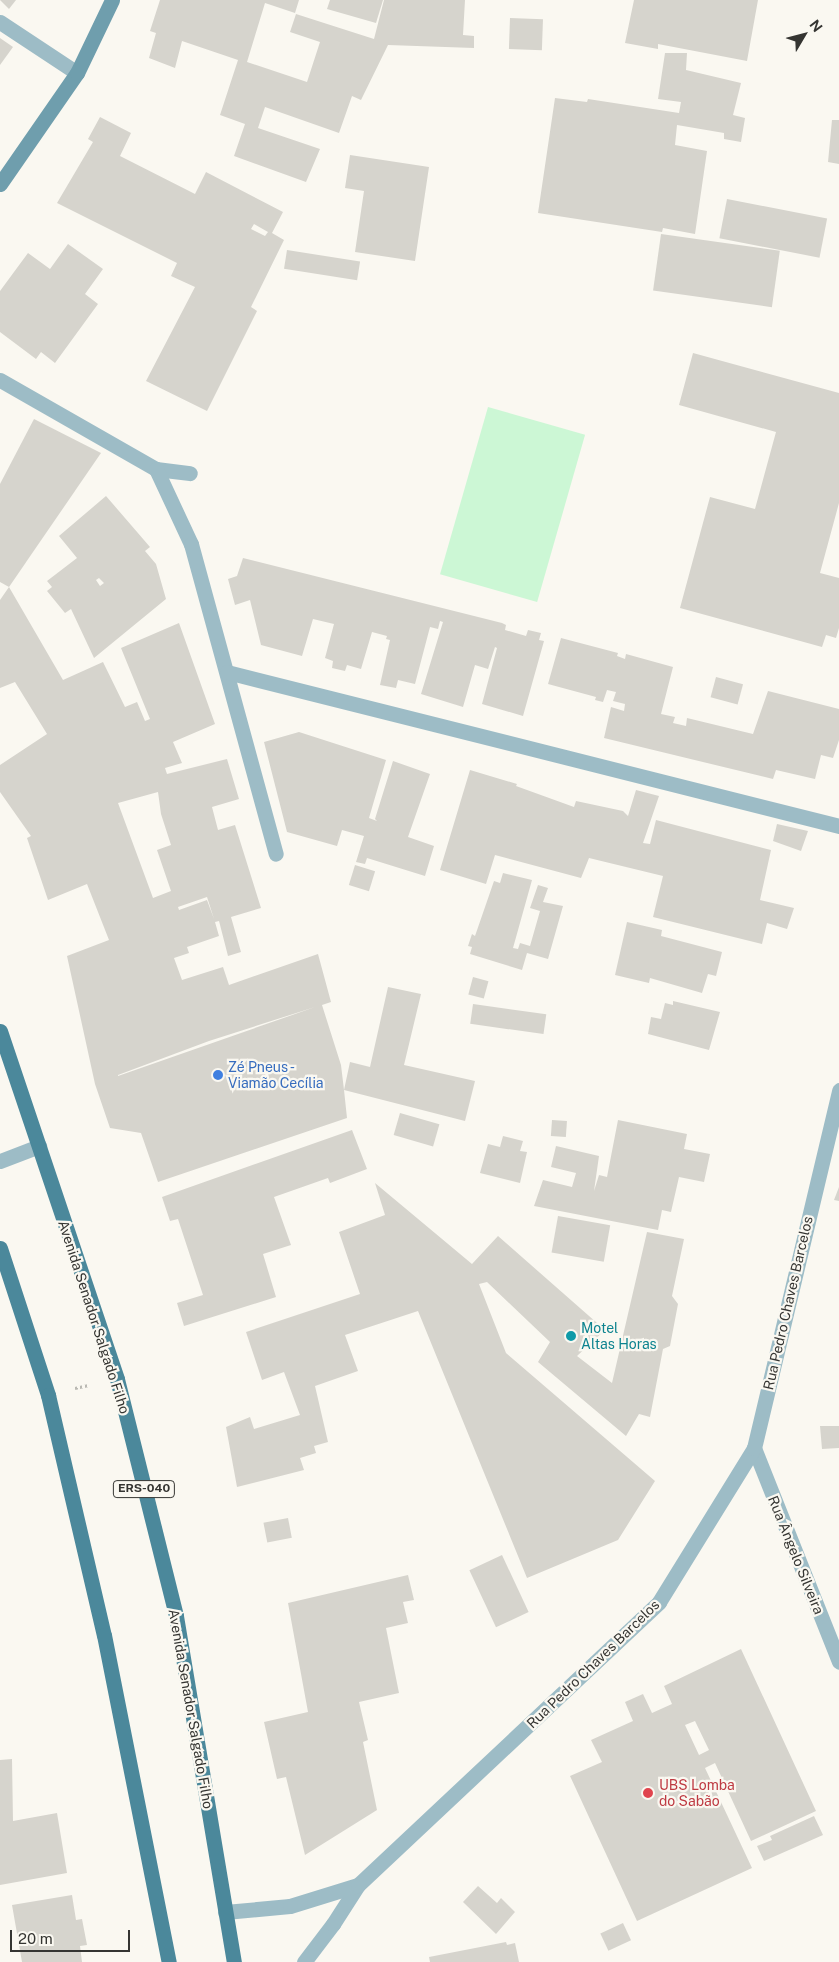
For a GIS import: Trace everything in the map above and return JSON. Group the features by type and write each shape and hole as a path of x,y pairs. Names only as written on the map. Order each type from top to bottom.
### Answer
{"main road":[{"path":"0,184 77,73 112,0"},
{"name":"Avenida Senador Salgado Filho","path":"0,1030 117,1379 176,1616 234,1962"},
{"path":"0,1248 48,1395 104,1634 169,1962"}],"street":[{"path":"0,22 77,73"},
{"path":"0,380 156,469 190,472"},
{"path":"156,469 191,544 228,672 276,854"},
{"path":"228,672 839,826"},
{"name":"Rua Pedro Chaves Barcelos","path":"225,1912 290,1906 358,1885 659,1602 754,1448 839,1090"},
{"path":"0,1161 40,1146"},
{"name":"Rua Ângelo Silveira","path":"754,1448 839,1662"},
{"path":"304,1962 333,1924 358,1885"}],"path":[{"path":"48,1395 117,1379"}],"green space":[{"path":"488,407 585,435 537,602 440,574"}],"building":[{"path":"0,0 16,0 9,9"},
{"path":"160,0 299,0 295,13 265,3 247,62 307,82 320,42 290,32 296,14 374,39 384,0 465,0 463,35 474,36 474,48 388,45 361,100 352,96 339,133 265,107 258,128 320,149 306,182 234,156 245,124 220,115 238,60 182,41 175,68 149,58 156,33 150,31"},
{"path":"330,0 383,0 376,23 327,9"},
{"path":"634,0 758,0 747,61 658,44 658,49 625,43"},
{"path":"510,18 543,19 542,50 509,49"},
{"path":"0,38 13,47 0,65"},
{"path":"665,53 687,53 686,70 741,83 733,115 745,118 741,142 724,139 724,133 677,125 675,145 707,151 695,234 663,228 662,232 538,213 555,98 587,102 588,99 679,113 681,102 658,99"},
{"path":"100,117 131,133 120,156 195,194 206,172 283,212 272,233 284,240 251,307 257,311 207,411 146,381 195,287 171,276 177,263 57,203 93,142 88,139","holes":["254,224 268,232 265,236 251,229"]},
{"path":"832,120 839,120 839,164 828,162"},
{"path":"350,155 429,167 415,261 355,252 364,191 345,188"},
{"path":"727,199 827,218 819,258 719,238"},
{"path":"661,234 780,251 772,307 653,290"},
{"path":"68,244 103,269 85,294 98,304 55,363 41,352 36,359 0,332 0,291 28,253 50,269"},
{"path":"287,250 360,262 357,280 284,269"},
{"path":"693,353 839,393 839,503 820,573 839,578 839,628 836,638 826,635 822,647 680,608 710,497 755,509 776,432 679,405"},
{"path":"34,419 101,453 9,587 0,582 0,484"},
{"path":"106,496 150,547 145,551 156,564 166,599 94,658 71,609 65,613 47,591 52,587 47,581 77,558 59,536","holes":["99,578 104,583 100,586 96,580"]},
{"path":"243,558 502,623 506,625 505,630 526,636 528,630 541,633 539,640 544,641 523,716 482,704 497,648 495,647 488,669 475,665 463,707 421,694 443,622 440,621 438,629 430,627 415,684 398,680 396,688 380,685 390,640 386,639 387,636 372,632 361,669 347,665 345,671 332,668 333,661 325,658 334,624 313,619 302,656 261,645 250,600 235,605 228,579 237,576"},
{"path":"9,587 63,680 103,662 125,707 137,702 145,721 150,719 121,648 179,623 215,724 173,742 182,763 165,768 167,774 227,759 239,799 212,807 218,830 235,825 261,908 231,917 241,952 228,956 219,921 215,922 219,936 187,947 189,953 174,958 182,980 223,967 229,985 318,954 331,1002 322,1005 341,1065 347,1118 158,1182 141,1133 110,1128 95,1084 67,956 109,940 87,884 48,900 27,838 31,836 0,792 0,765 47,734 15,682 0,688 0,600","holes":["158,792 161,814 171,845 157,850 171,891 153,898 118,803","207,897 214,919 207,900 179,910 178,907","315,1007 118,1076 209,1041"]},
{"path":"561,638 618,653 617,656 625,659 626,654 673,667 661,714 675,717 673,723 686,726 687,718 753,734 768,691 839,709 839,740 833,758 821,755 815,779 776,770 773,779 604,738 611,707 624,711 625,704 613,701 616,692 607,690 603,702 595,700 596,697 548,684"},
{"path":"716,677 743,684 738,705 711,697"},
{"path":"299,732 386,760 369,818 377,821 375,819 393,761 430,774 408,837 434,846 425,876 367,858 365,864 356,862 364,836 342,830 337,846 287,832 264,742"},
{"path":"470,770 517,784 516,786 574,807 576,801 623,811 628,816 636,790 659,796 643,843 650,844 656,820 771,850 760,900 794,908 787,929 767,923 762,944 653,917 663,876 589,858 581,878 495,855 486,884 440,870"},
{"path":"777,824 808,831 801,851 773,841"},
{"path":"355,865 375,871 369,891 349,885"},
{"path":"503,873 532,880 513,948 518,949 520,943 530,946 540,911 530,908 538,885 548,888 543,902 563,906 548,959 527,953 522,970 470,954 472,947 468,946 472,934 475,936 494,881 500,883"},
{"path":"627,922 662,930 661,936 722,952 716,976 708,974 702,993 650,978 649,983 615,975"},
{"path":"473,977 488,981 484,999 468,994"},
{"path":"388,987 421,994 404,1065 475,1081 465,1121 344,1090 350,1062 370,1067"},
{"path":"673,1001 720,1012 709,1050 648,1034 651,1017 661,1019 665,1003 673,1005"},
{"path":"473,1004 546,1014 543,1034 470,1024"},
{"path":"400,1113 439,1124 433,1146 394,1135"},
{"path":"552,1120 567,1121 566,1137 551,1136"},
{"path":"618,1120 687,1134 684,1149 710,1154 704,1182 679,1177 671,1212 662,1210 658,1230 534,1206 543,1180 572,1187 576,1173 551,1167 556,1146 599,1156 594,1191 599,1175 607,1177"},
{"path":"352,1130 367,1169 330,1183 328,1178 274,1197 291,1245 263,1254 276,1297 184,1326 177,1303 203,1295 178,1219 170,1221 162,1197"},
{"path":"503,1136 523,1141 520,1151 527,1152 520,1183 480,1173 488,1144 500,1147"},
{"path":"375,1183 472,1264 498,1236 605,1330 577,1356 612,1383 647,1232 684,1239 672,1296 678,1304 670,1346 663,1349 650,1417 639,1414 626,1436 538,1362 550,1342 487,1282 479,1284 506,1353 655,1481 618,1540 527,1578 418,1311 345,1335 358,1371 315,1386 328,1442 314,1446 316,1453 300,1458 304,1470 237,1487 226,1427 250,1417 254,1429 300,1415 284,1372 262,1380 246,1332 360,1294 339,1232 385,1215"},
{"path":"839,1187 839,1201 834,1200"},
{"path":"558,1216 610,1225 604,1262 552,1252"},
{"path":"820,1426 839,1426 839,1448 822,1449"},
{"path":"288,1518 292,1538 267,1542 263,1523"},
{"path":"502,1555 529,1612 496,1627 469,1570"},
{"path":"408,1575 414,1600 403,1602 408,1623 386,1628 399,1693 359,1702 368,1740 363,1742 377,1810 305,1855 286,1777 277,1779 264,1722 308,1712 288,1603"},
{"name":"UBS Lomba do Sabão","path":"741,1649 816,1811 751,1841 715,1763 705,1768 752,1868 637,1921 570,1776 602,1762 591,1740 633,1721 625,1702 643,1694 652,1713 672,1704 664,1686","holes":["695,1721 709,1750 699,1755 685,1725"]},
{"path":"12,1759 13,1821 57,1813 67,1873 0,1885 0,1760"},
{"path":"814,1816 823,1835 764,1861 757,1846 772,1840 770,1836"},
{"path":"478,1886 497,1903 501,1898 515,1912 496,1934 463,1902"},
{"path":"72,1895 76,1920 82,1919 87,1945 80,1946 82,1962 22,1962 12,1905"},
{"path":"623,1923 631,1940 608,1951 600,1934"},
{"path":"506,1942 507,1945 515,1943 519,1962 430,1962 429,1957"}],"place":[{"name":"Zé Pneus - Viamão Cecília","path":"218,1075"},
{"name":"Motel Altas Horas","path":"571,1336"},
{"name":"UBS Lomba do Sabão","path":"648,1793"}]}
